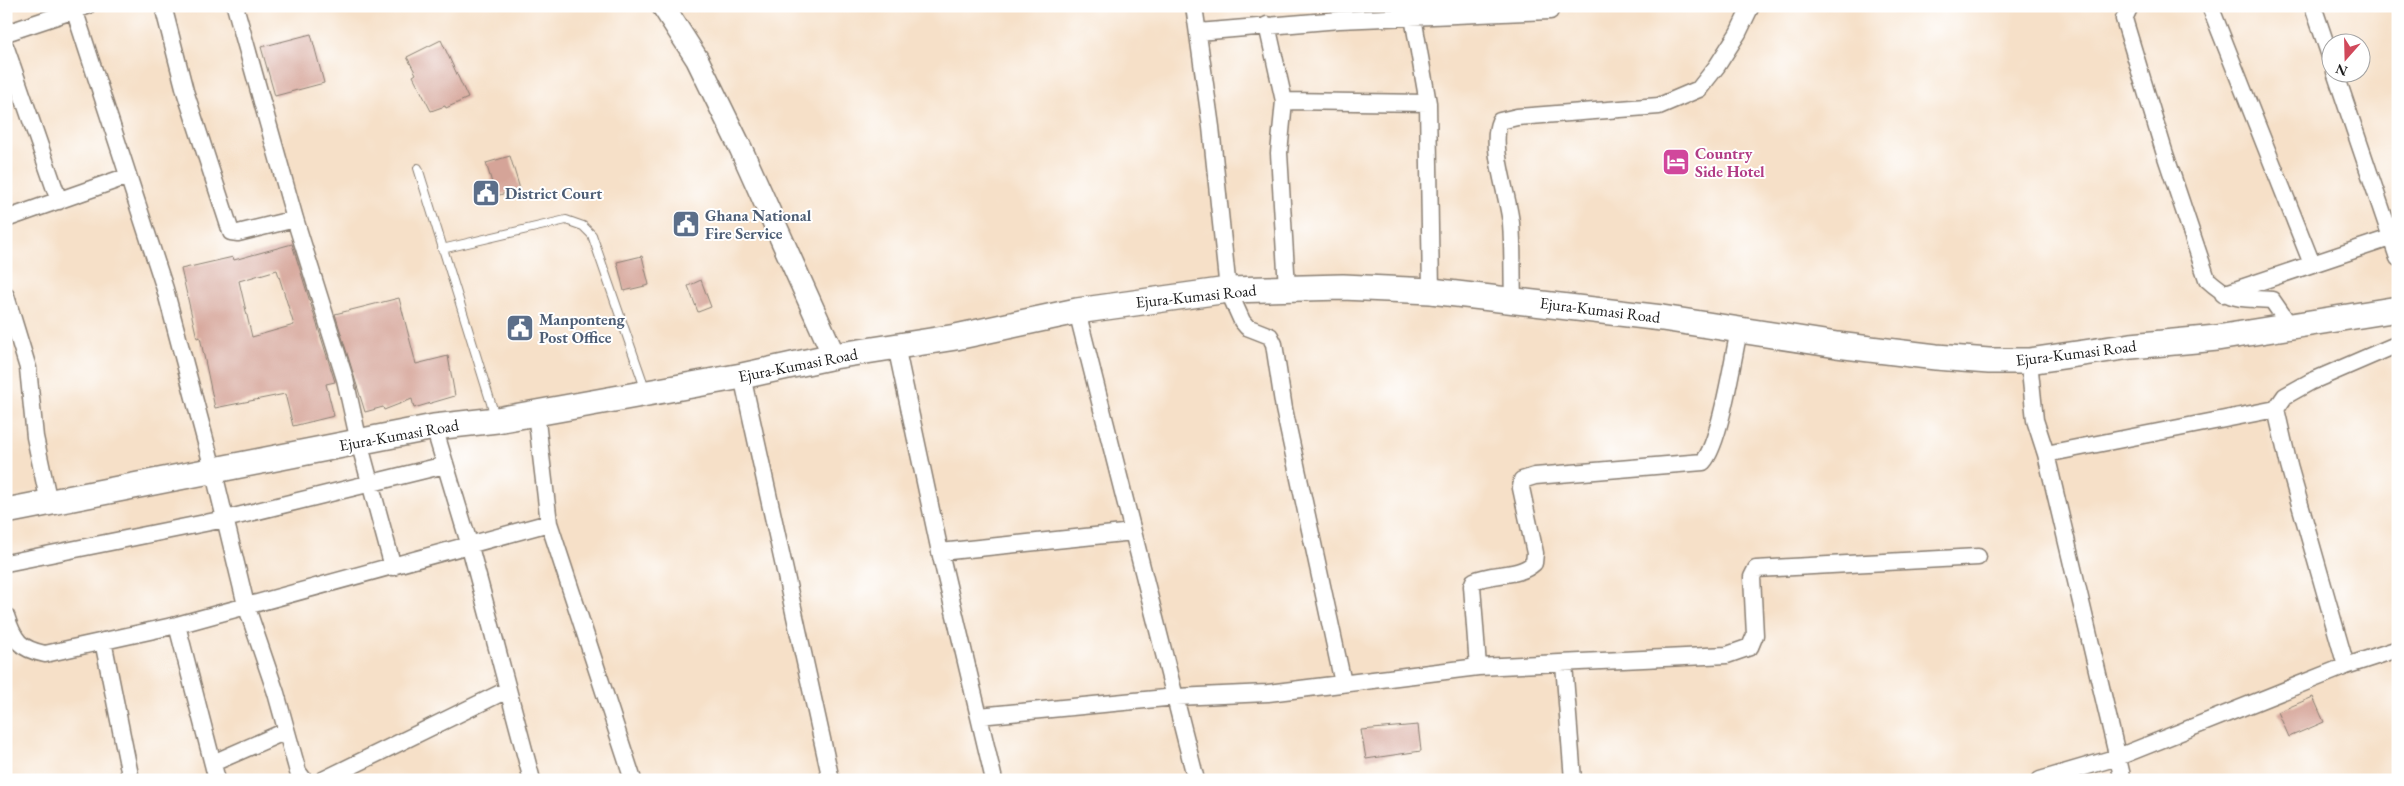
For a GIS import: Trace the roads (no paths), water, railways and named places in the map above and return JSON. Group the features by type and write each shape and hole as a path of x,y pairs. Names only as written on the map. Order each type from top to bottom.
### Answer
{"main road":[{"name":"Ejura-Kumasi Road","path":"6,511 434,427 497,420 742,376 834,356 956,338 1077,310 1228,290 1343,287 1431,291 1513,300 1936,357 1989,361 2029,361 2131,346 2217,338 2398,309"}],"street":[{"path":"163,6 185,90 231,232 238,233 295,219"},
{"path":"235,6 295,219 345,380 359,442 393,567"},
{"path":"662,6 701,67 741,149 834,356"},
{"path":"1194,6 1212,137 1228,290 1242,321 1247,327 1270,336 1274,344 1284,409 1343,683"},
{"path":"1513,300 1511,221 1496,148 1496,129 1500,121 1517,117 1659,106 1699,88 1717,66 1738,33 1751,6"},
{"path":"2130,6 2124,19 2164,151 2207,279 2223,294 2241,300 2272,300 2290,326"},
{"path":"2210,6 2312,264"},
{"path":"2313,6 2322,33"},
{"path":"6,33 78,8 128,176 165,289 213,469 246,606 270,674 298,772 304,780"},
{"path":"1198,32 1267,25 1339,13 1413,17 1550,11"},
{"path":"1413,17 1428,103 1431,196 1431,291"},
{"path":"1267,25 1284,101 1279,153 1288,288"},
{"path":"6,48 60,201"},
{"path":"2338,82 2398,258"},
{"path":"1284,101 1428,103"},
{"path":"6,219 128,176"},
{"path":"2223,294 2390,238"},
{"path":"6,296 28,368 36,437 49,503"},
{"path":"1077,310 1196,780"},
{"path":"1478,667 1472,586 1474,581 1484,576 1526,571 1534,563 1535,554 1521,488 1522,480 1535,476 1703,462 1709,456 1722,410 1739,330"},
{"path":"2046,454 2276,409 2285,396 2310,382 2398,344"},
{"path":"896,346 940,552 994,780"},
{"path":"2029,361 2035,420 2046,454 2124,780"},
{"path":"742,376 831,780"},
{"path":"2276,409 2289,466 2346,666"},
{"path":"536,413 549,523 633,780"},
{"path":"434,427 469,544 532,780"},
{"path":"6,564 225,520 445,465"},
{"path":"6,616 12,635 28,651 46,654 177,625 549,523"},
{"path":"940,552 1133,532"},
{"path":"979,716 1176,697 1268,693 1478,667 1727,655 1750,646 1755,635 1752,577 1756,569 1978,557"},
{"path":"177,625 213,775 286,731"},
{"path":"103,641 131,780"},
{"path":"2040,780 2118,757 2346,666 2398,648"},
{"path":"1564,664 1573,780"},
{"path":"323,780 507,690"}],"lane":[{"path":"418,168 497,420"},
{"path":"442,249 566,220 583,226 592,235 646,393"}],"place":[{"name":"Country Side Hotel","path":"1676,162"},
{"name":"District Court","path":"486,193"},
{"name":"Ghana National Fire Service","path":"686,224"},
{"name":"Manponteng Post Office","path":"520,328"}]}
